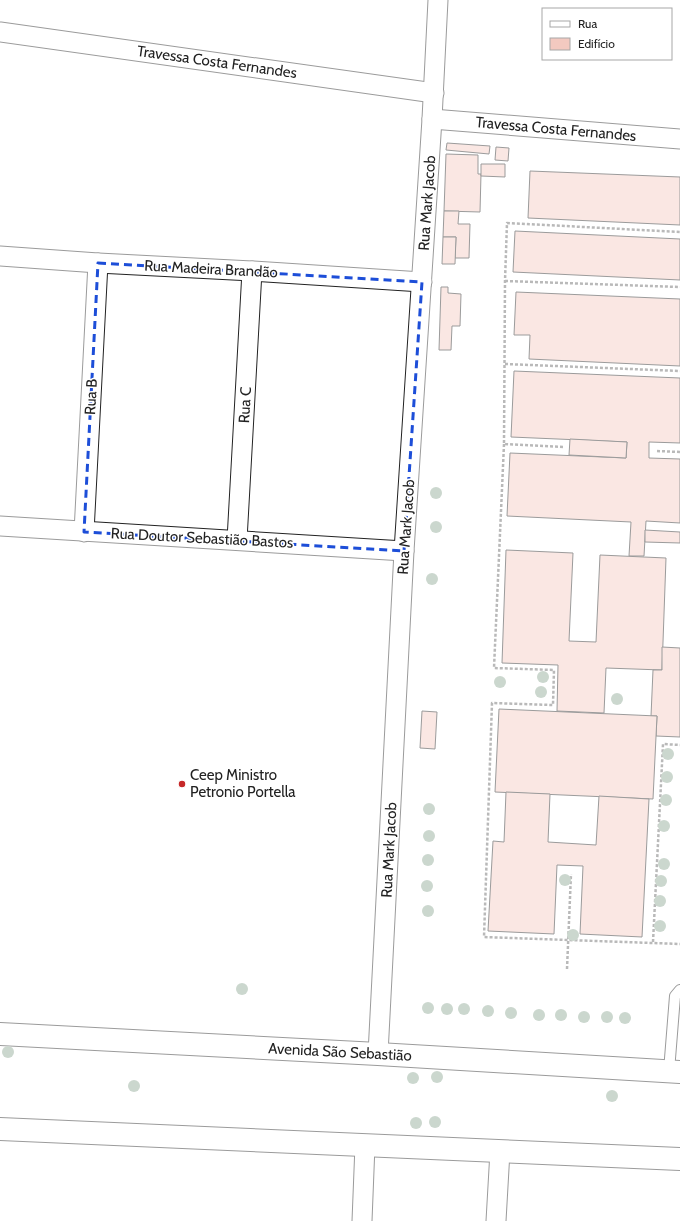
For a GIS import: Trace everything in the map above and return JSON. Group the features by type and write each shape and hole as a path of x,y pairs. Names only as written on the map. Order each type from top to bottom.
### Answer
{"main road":[{"name":"Avenida São Sebastião","path":"0,1034 674,1071"},
{"path":"0,1129 680,1159"}],"street":[{"name":"Rua Mark Jacob","path":"378,1054 404,551 434,93 438,0"},
{"name":"Travessa Costa Fernandes","path":"0,32 434,93"},
{"name":"Travessa Costa Fernandes","path":"432,119 680,140"},
{"name":"Rua Madeira Brandão","path":"0,256 422,282"},
{"name":"Rua B","path":"84,532 98,263"},
{"name":"Rua C","path":"237,540 252,271"},
{"name":"Rua Doutor Sebastião Bastos","path":"0,526 404,551"},
{"path":"362,1221 365,1145"},
{"path":"496,1221 500,1151"}],"lane":[{"path":"674,1071 676,996 680,990"}],"path":[{"path":"680,232 506,223 504,444 494,668 554,670 553,705 492,703 484,937 680,944"},
{"path":"505,281 680,287"},
{"path":"505,364 680,371"},
{"path":"504,444 563,446"},
{"path":"657,451 680,452"},
{"path":"653,942 663,744 680,745"},
{"path":"567,969 571,874"}],"highlighted area":[{"path":"98,263 422,282 404,551 84,532"}],"building":[{"path":"447,143 490,146 489,154 446,150"},
{"path":"496,147 509,148 508,161 495,160"},
{"path":"446,154 478,155 478,174 481,174 480,212 444,211"},
{"path":"481,164 505,164 505,177 481,176"},
{"path":"530,171 680,177 680,225 528,218"},
{"path":"444,211 459,211 458,224 470,224 469,258 455,258 456,237 443,237"},
{"path":"515,231 680,239 680,280 513,272"},
{"path":"443,237 456,237 455,264 442,264"},
{"path":"441,287 448,287 448,293 461,294 460,326 452,326 451,350 439,350"},
{"path":"516,292 680,299 680,366 529,359 530,335 514,335"},
{"path":"514,371 680,378 680,443 649,442 649,458 680,459 680,523 646,521 644,556 629,556 631,522 507,516 510,453 626,458 627,442 511,437"},
{"path":"570,439 627,442 626,458 569,455"},
{"path":"645,530 680,532 680,543 645,542"},
{"path":"506,550 573,553 569,641 596,642 600,555 666,558 662,670 606,668 604,713 557,711 558,665 502,663"},
{"path":"662,647 680,648 680,737 656,736 657,716 651,716 653,670 662,670"},
{"path":"499,709 657,716 653,799 495,792"},
{"path":"422,711 437,712 435,749 420,748"},
{"path":"506,792 550,794 548,842 596,845 599,796 649,799 642,937 580,934 583,866 557,865 554,934 488,931 493,841 504,842"}],"place":[{"name":"Ceep Ministro Petronio Portella","path":"182,784"}]}
